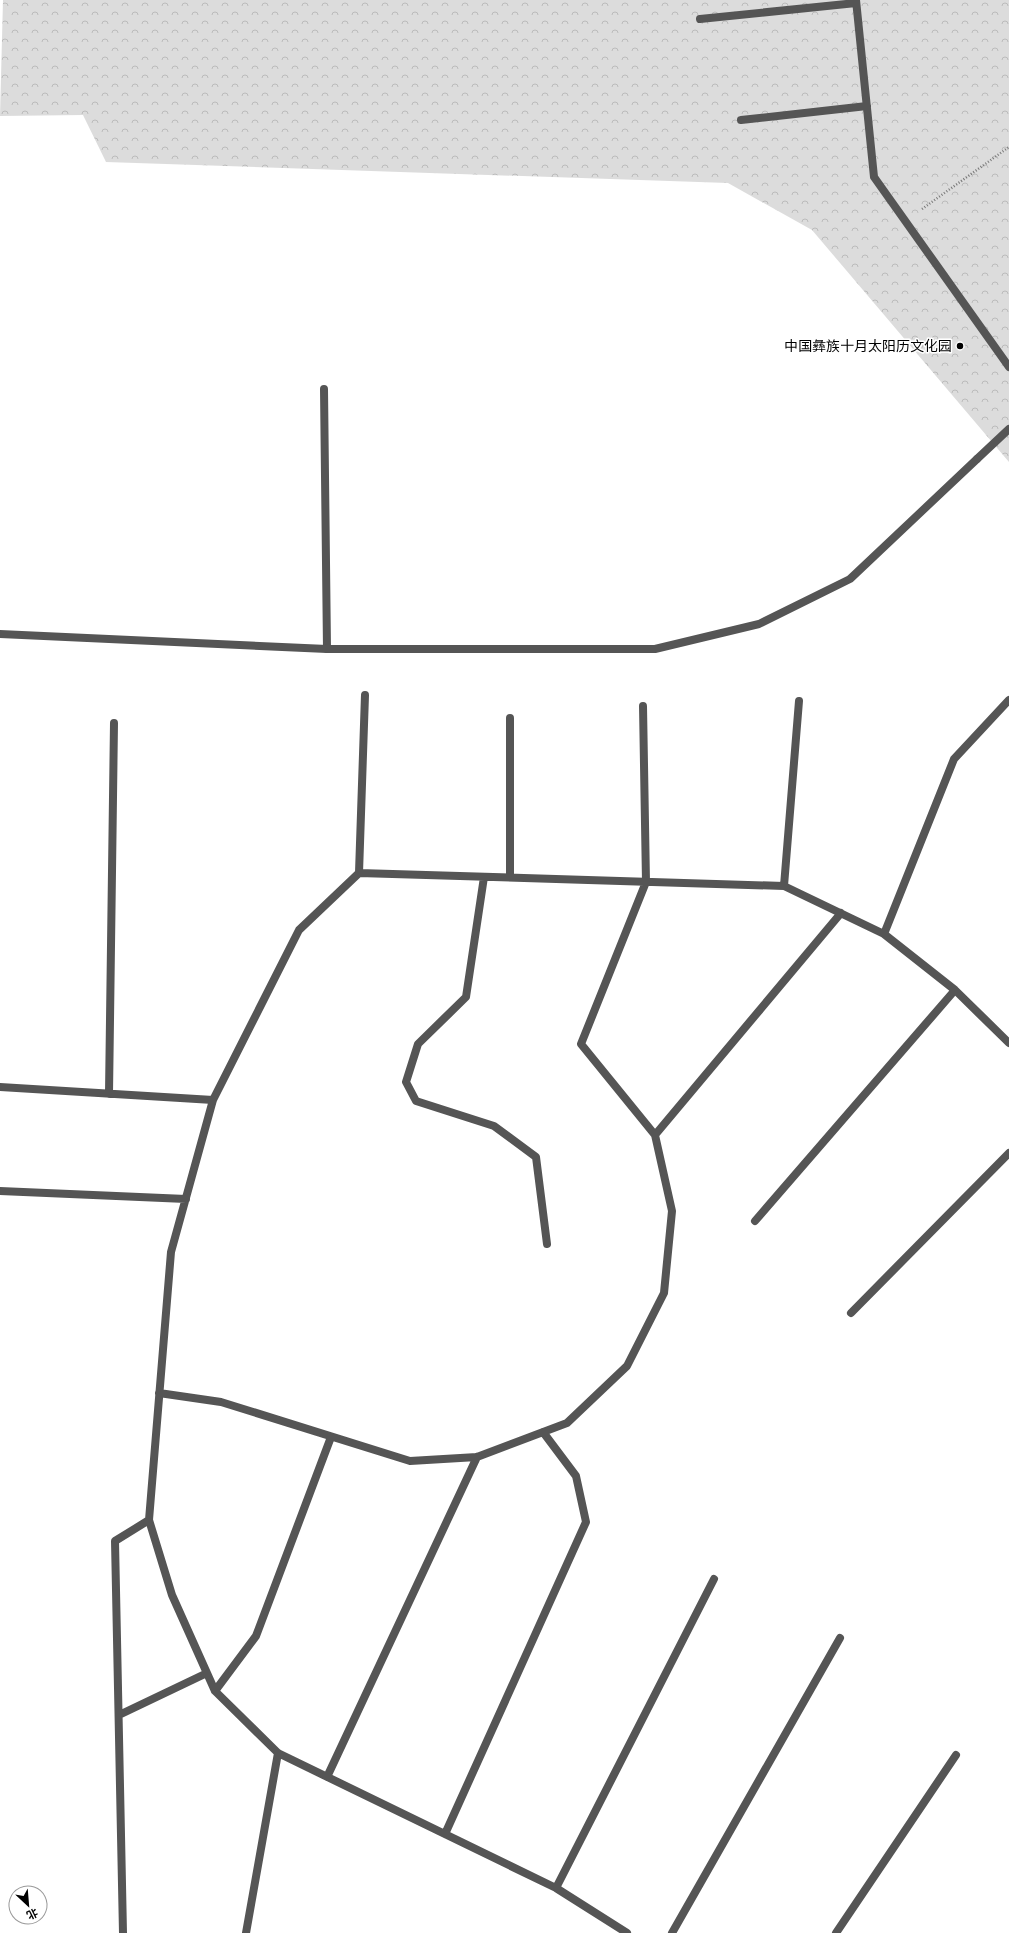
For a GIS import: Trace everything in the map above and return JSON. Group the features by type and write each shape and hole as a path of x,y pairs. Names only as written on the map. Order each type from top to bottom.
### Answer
{"street":[{"path":"700,19 856,1 874,177 1009,367"},
{"path":"741,120 867,106"},
{"path":"324,389 327,649"},
{"path":"0,634 327,649 655,649 759,624 850,579 1009,429"},
{"path":"365,696 359,873 299,930 213,1100 171,1252 149,1520 172,1595 215,1692 278,1753 556,1888 627,1933"},
{"path":"884,934 954,759 1009,700"},
{"path":"784,886 799,702"},
{"path":"159,1394 221,1402 410,1461 477,1457 567,1423 627,1366 664,1293 672,1211 655,1136 581,1044 646,882 643,706"},
{"path":"510,718 510,877"},
{"path":"109,1094 114,724"},
{"path":"359,873 784,886 884,934 955,990 1009,1043"},
{"path":"484,877 466,997 418,1044 406,1082 416,1101 494,1126 536,1157 547,1244"},
{"path":"655,1136 842,913"},
{"path":"755,1221 955,990"},
{"path":"0,1087 213,1100"},
{"path":"851,1314 1009,1153"},
{"path":"0,1191 186,1199"},
{"path":"445,1834 586,1522 576,1476 543,1432"},
{"path":"215,1692 256,1636 331,1437"},
{"path":"327,1777 477,1457"},
{"path":"123,1933 115,1541 149,1520"},
{"path":"556,1888 714,1578"},
{"path":"672,1933 840,1638"},
{"path":"119,1715 207,1673"},
{"path":"246,1933 278,1753"},
{"path":"836,1933 956,1756"}],"path":[{"path":"905,221 1009,147"}],"green space":[{"name":"中国彝族十月太阳历文化园","path":"3,0 1009,0 1009,462 812,230 728,183 106,162 83,115 0,116"}],"place":[{"name":"中国彝族十月太阳历文化园","path":"960,346"}]}
